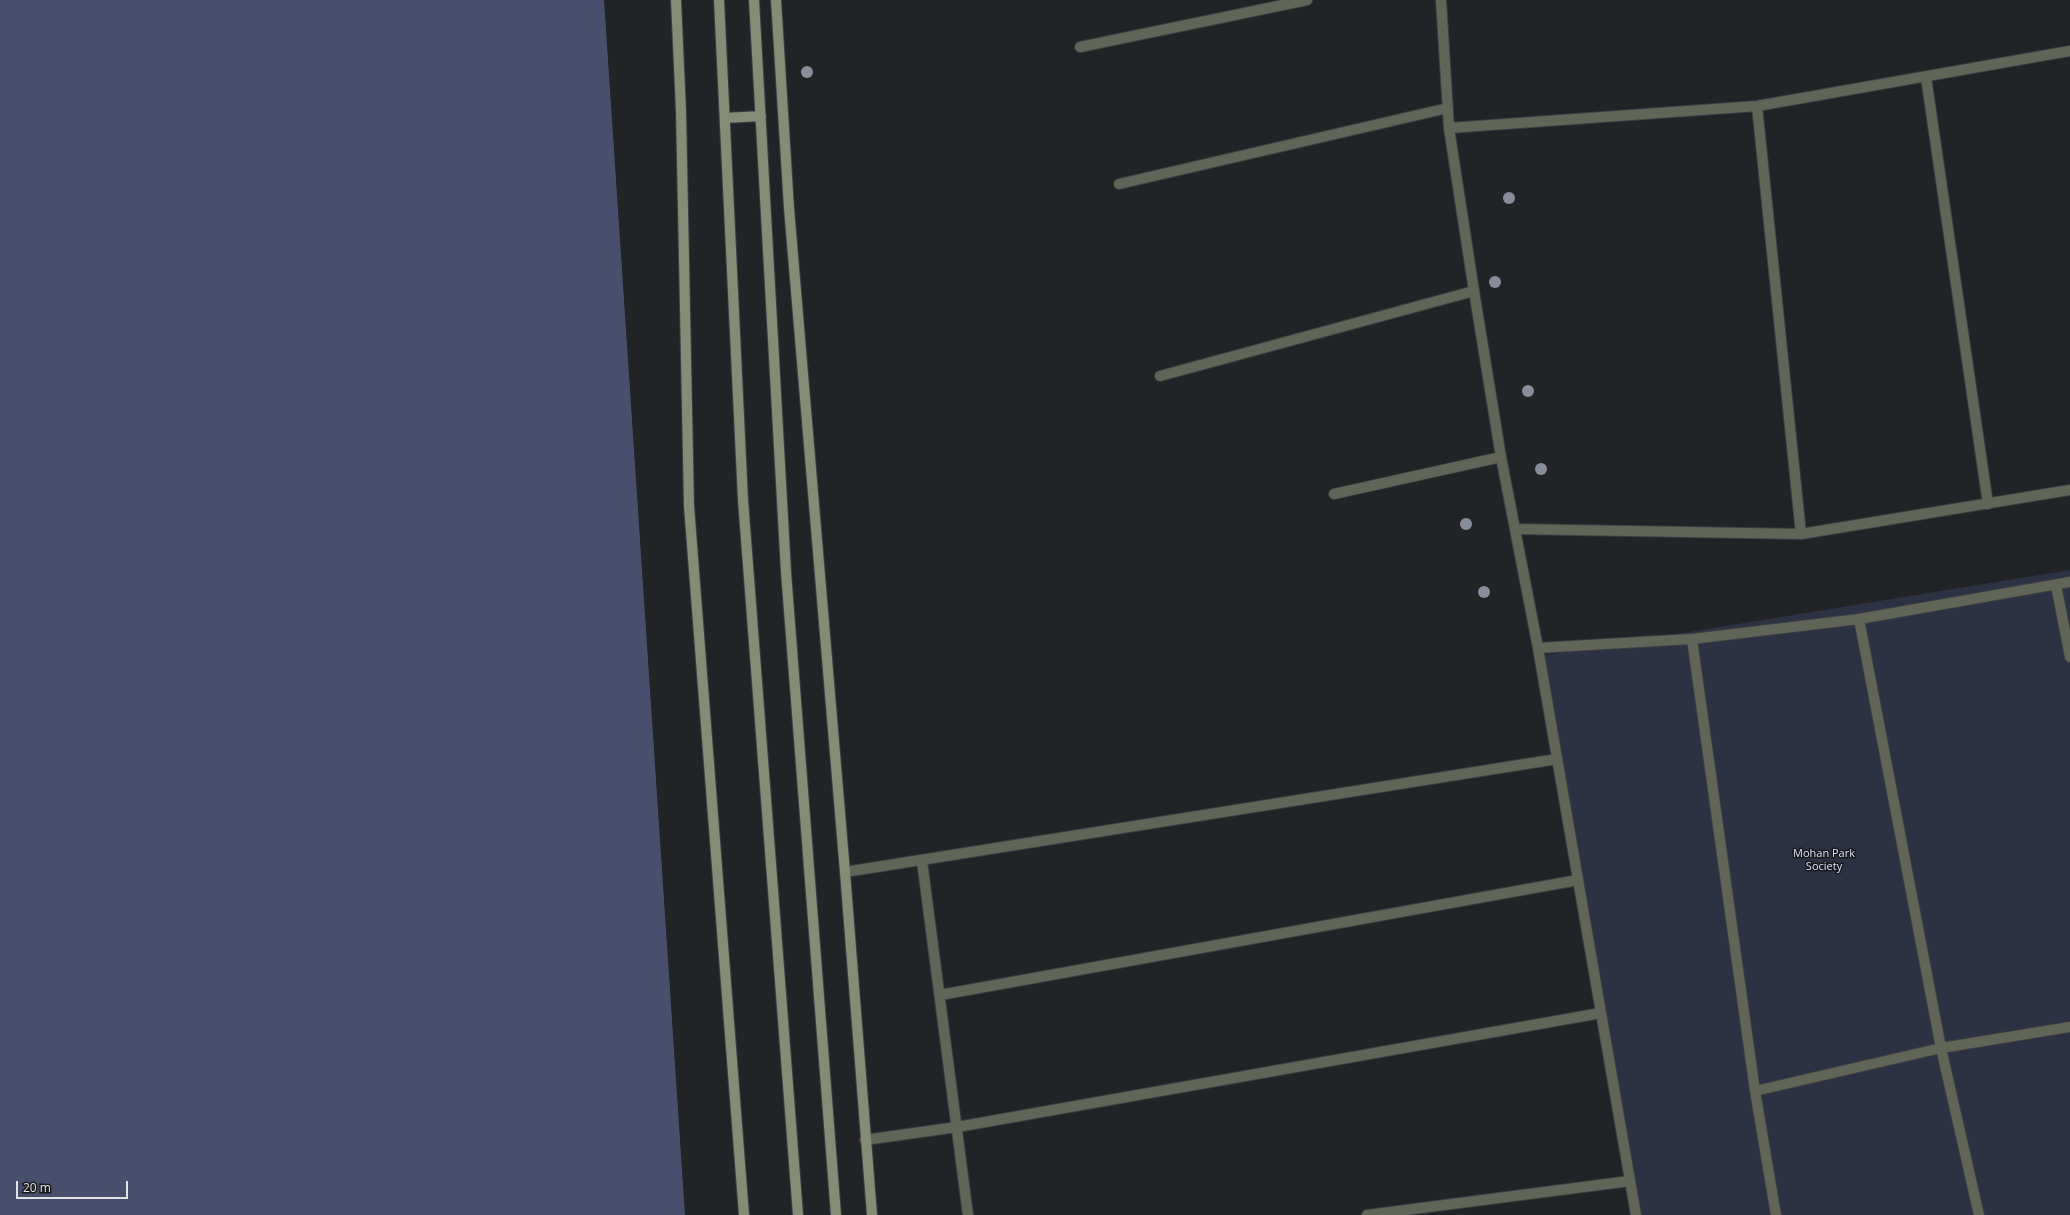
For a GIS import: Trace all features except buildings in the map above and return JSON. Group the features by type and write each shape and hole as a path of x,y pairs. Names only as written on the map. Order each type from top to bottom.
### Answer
{"main road":[{"path":"676,0 681,111 689,506 744,1215"},
{"path":"719,0 743,500 798,1215"},
{"path":"754,0 786,572 836,1215"},
{"path":"776,0 789,216 845,872 872,1215"},
{"path":"725,118 761,116"}],"street":[{"path":"1080,47 1307,0"},
{"path":"1441,0 1450,128 1474,291 1501,458 1538,648 1636,1215"},
{"path":"1450,128 1757,106 2070,51"},
{"path":"1926,77 1988,504"},
{"path":"1757,106 1801,534"},
{"path":"1119,184 1448,108"},
{"path":"1160,376 1474,291"},
{"path":"1334,494 1501,458"},
{"path":"1516,529 1801,534 2070,490"},
{"path":"1538,648 1692,639 1859,619 2070,582"},
{"path":"2056,585 2070,657"},
{"path":"1859,619 1941,1048 1979,1215"},
{"path":"1692,639 1755,1091 1776,1215"},
{"path":"845,872 922,861 1557,759"},
{"path":"922,861 968,1215"},
{"path":"940,995 1578,880"},
{"path":"865,1140 957,1127 1601,1013"},
{"path":"1755,1091 1941,1048 2070,1027"},
{"path":"1367,1215 1630,1181"}],"green space":[{"name":"Mohan Park Society","path":"2070,570 2070,1215 1632,1215 1541,656"}],"shaded area":[{"path":"0,0 604,0 685,1215 0,1215"}]}
